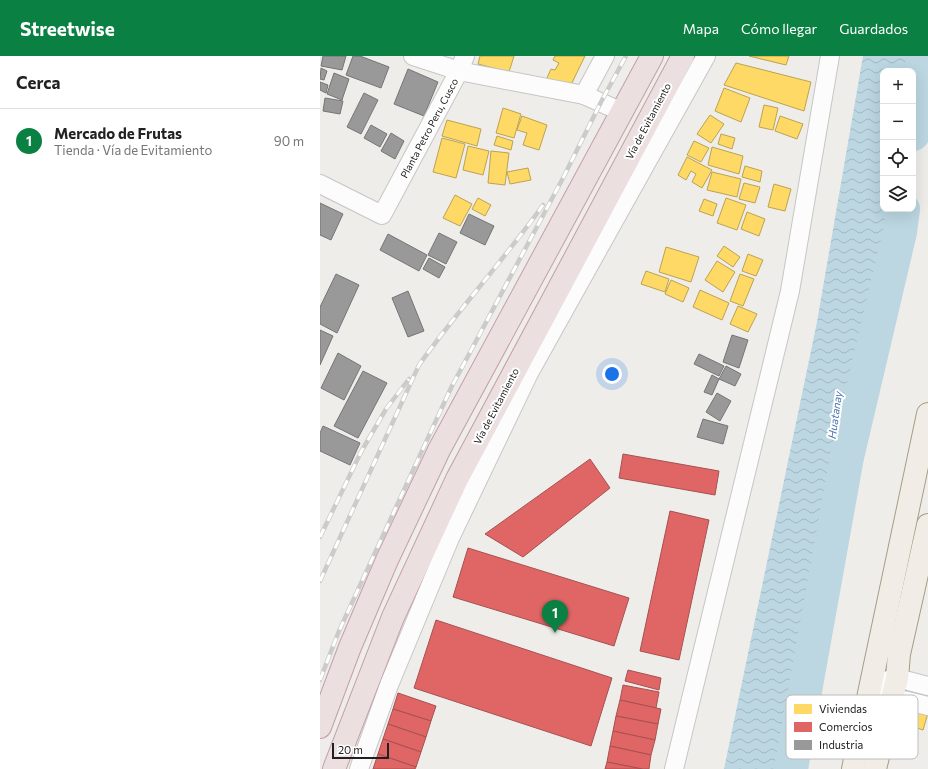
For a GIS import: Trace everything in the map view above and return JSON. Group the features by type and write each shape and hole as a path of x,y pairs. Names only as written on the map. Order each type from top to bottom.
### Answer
{"highway":[{"path":"320,727 350,647 387,560 439,450 652,56"},
{"name":"Vía de Evitamiento","path":"334,769 393,617 457,480 523,370 683,56"}],"main road":[{"path":"869,695 928,414"},
{"path":"892,695 899,654 928,525"},
{"path":"853,769 855,759"},
{"path":"875,769 877,759"}],"street":[{"path":"413,56 462,63"},
{"path":"584,95 605,56"},
{"path":"360,769 389,685 450,538 523,370 706,56"},
{"path":"674,769 790,291 830,56"},
{"name":"Planta Petro Peru, Cusco","path":"320,184 382,215 462,63 584,95 622,112"},
{"path":"872,683 894,688 907,695"},
{"path":"894,688 928,686"},
{"path":"918,701 928,706"}],"water":[{"name":"Huatanay","path":"863,56 923,56 916,111 916,68 880,68 880,212 903,212 900,232 847,457 804,695 786,695 786,759 793,759 791,769 724,769 817,322"}],"building: Viviendas":[{"path":"480,56 514,56 509,72 478,64"},
{"path":"555,56 585,56 568,91 546,80 551,69 555,70 559,63 553,60"},
{"path":"749,56 789,56 786,65"},
{"path":"736,63 811,82 804,111 724,85"},
{"path":"724,88 750,98 741,122 715,111"},
{"path":"764,105 778,108 773,130 759,127"},
{"path":"503,108 521,114 514,138 496,133"},
{"path":"710,115 724,124 711,143 697,134"},
{"path":"522,116 547,125 539,150 523,145 527,133 517,130"},
{"path":"780,116 803,124 797,139 775,131"},
{"path":"447,120 481,129 477,146 442,136"},
{"path":"721,134 735,138 732,149 718,144"},
{"path":"497,136 513,141 511,150 494,145"},
{"path":"442,138 465,144 456,178 433,172"},
{"path":"694,141 709,148 701,162 687,155"},
{"path":"468,146 489,151 483,175 463,170"},
{"path":"712,147 743,156 739,174 708,165"},
{"path":"491,151 509,153 505,185 488,183"},
{"path":"687,157 712,170 702,188 692,182 696,174 691,171 686,180 678,175"},
{"path":"745,166 762,171 760,182 742,177"},
{"path":"528,168 531,180 510,184 507,172"},
{"path":"712,172 741,179 737,197 707,190"},
{"path":"744,183 760,187 755,203 739,199"},
{"path":"774,184 791,189 785,211 768,207"},
{"path":"455,195 472,204 460,226 443,218"},
{"path":"478,198 491,205 485,216 472,209"},
{"path":"726,198 746,205 737,230 717,223"},
{"path":"704,199 717,204 713,216 699,211"},
{"path":"747,212 765,219 759,236 741,229"},
{"path":"724,246 740,257 733,267 717,256"},
{"path":"666,247 699,257 691,282 659,272"},
{"path":"748,254 763,260 756,276 742,271"},
{"path":"717,261 735,272 723,292 705,280"},
{"path":"646,271 669,279 665,292 641,284"},
{"path":"740,274 754,279 743,306 730,301"},
{"path":"671,280 689,288 683,302 665,294"},
{"path":"700,290 729,303 722,320 693,307"},
{"path":"738,306 757,314 748,332 730,324"},
{"path":"919,708 928,713 923,730 918,728"}],"building: Comercios":[{"path":"623,454 719,471 715,495 619,478"},
{"path":"590,459 610,488 523,557 485,534"},
{"path":"670,511 709,520 679,660 640,651"},
{"path":"468,548 629,598 614,646 453,597"},
{"path":"436,620 612,678 591,746 414,688"},
{"path":"628,670 661,678 659,690 625,681"},
{"path":"623,685 659,692 656,708 620,700"},
{"path":"398,693 436,706 431,721 393,709"},
{"path":"620,700 661,709 658,724 616,716"},
{"path":"393,709 431,721 426,737 388,724"},
{"path":"616,716 658,724 655,740 613,731"},
{"path":"388,724 426,737 421,752 383,739"},
{"path":"613,731 655,740 651,755 610,746"},
{"path":"383,739 421,752 416,767 378,754"},
{"path":"610,746 651,755 649,769 607,762"},
{"path":"378,754 416,767 415,769 373,769"},
{"path":"607,762 642,769 605,769"}],"building: Industria":[{"path":"323,56 346,56 342,70 321,66"},
{"path":"353,56 360,56 389,67 381,88 346,75"},
{"path":"321,68 327,71 324,80 320,79"},
{"path":"408,69 438,82 424,116 394,104"},
{"path":"334,73 349,79 342,100 327,94"},
{"path":"320,82 328,85 326,93 320,90"},
{"path":"364,93 378,100 361,134 347,127"},
{"path":"325,98 343,101 340,114 323,111"},
{"path":"371,125 387,134 380,147 364,138"},
{"path":"391,133 404,141 395,159 381,151"},
{"path":"320,203 343,214 331,240 320,235"},
{"path":"469,214 494,226 485,245 460,233"},
{"path":"439,233 457,242 446,264 428,255"},
{"path":"388,234 427,255 419,271 380,250"},
{"path":"429,258 445,267 439,278 423,269"},
{"path":"336,274 359,285 337,333 320,324 320,307"},
{"path":"408,291 424,331 408,337 392,298"},
{"path":"320,330 333,336 320,365"},
{"path":"732,335 748,340 739,368 723,362"},
{"path":"338,353 361,366 344,400 321,388"},
{"path":"699,354 724,366 719,376 694,364"},
{"path":"726,366 741,374 735,386 719,379"},
{"path":"363,371 387,383 358,438 334,426"},
{"path":"712,375 719,379 712,395 704,392"},
{"path":"717,393 731,401 720,421 706,412"},
{"path":"703,419 728,426 723,444 697,437"},
{"path":"323,426 360,443 350,465 320,451 320,433"}],"waterway":[{"path":"916,111 923,56"},
{"path":"804,695 847,457 900,232 903,212"},
{"path":"791,769 793,759"}],"railway":[{"path":"320,680 339,631 451,388 626,56"},
{"path":"320,581 419,365 543,205"},
{"path":"320,537 361,452 386,409 409,379"}],"place":[{"name":"Mercado de Frutas","path":"555,633"}]}
